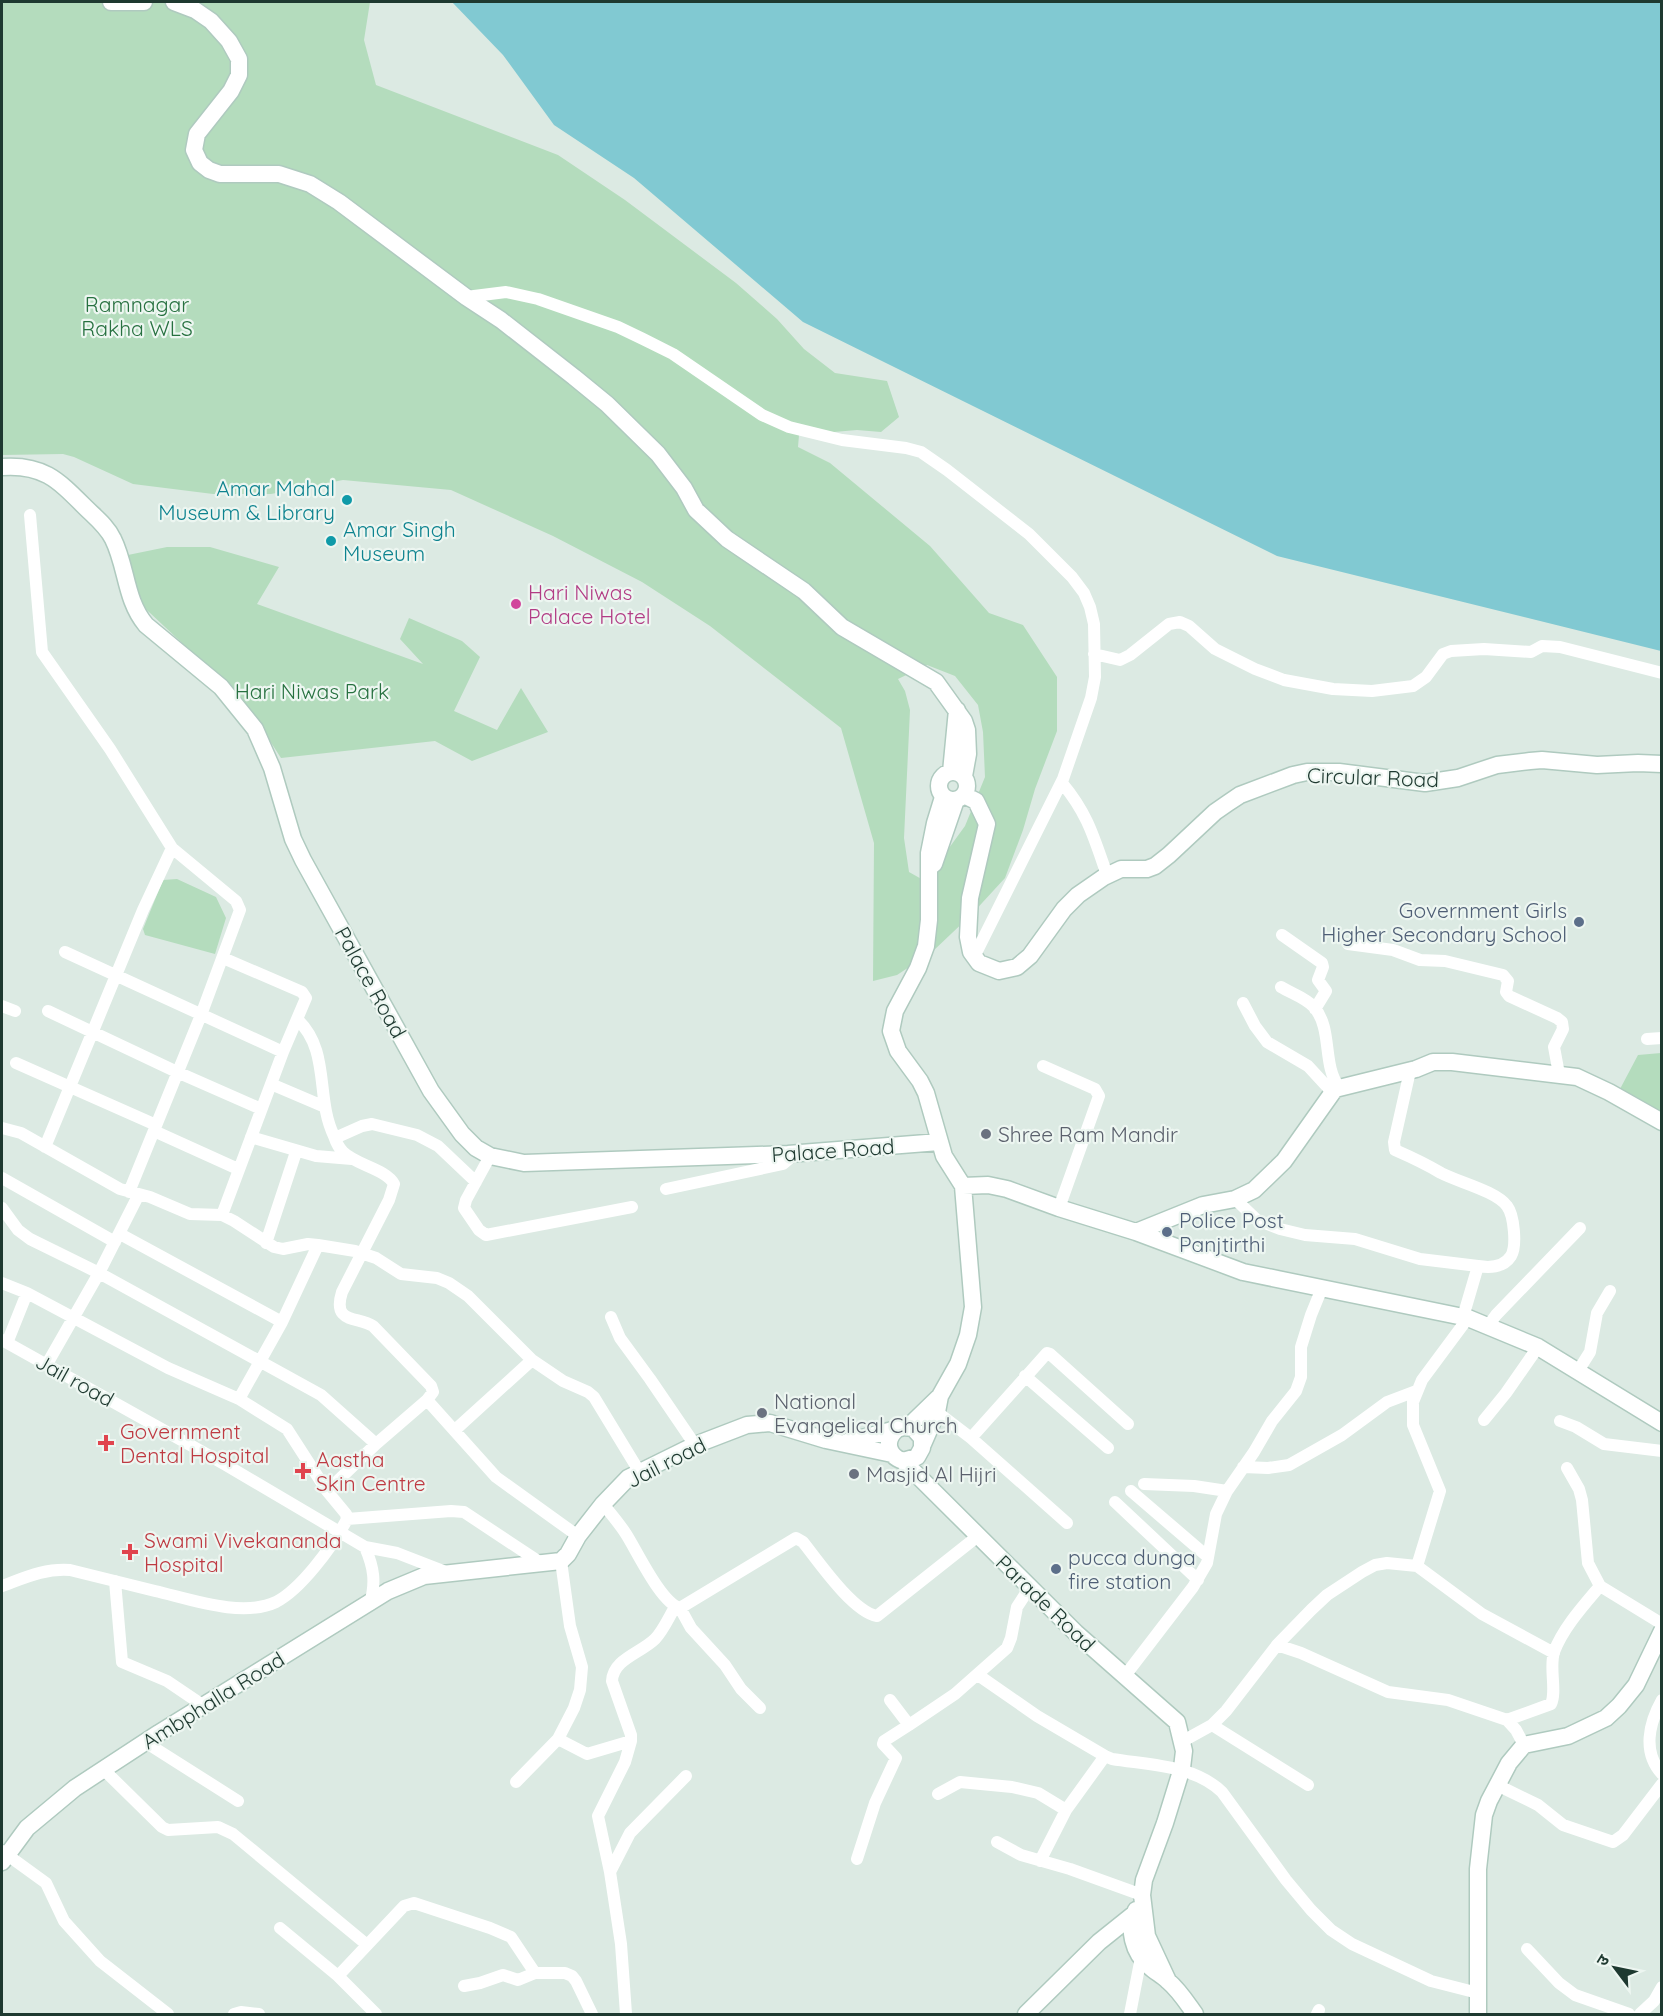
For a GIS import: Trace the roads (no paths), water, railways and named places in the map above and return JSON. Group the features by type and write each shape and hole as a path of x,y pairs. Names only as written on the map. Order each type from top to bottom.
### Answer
{"main road":[{"path":"111,2 144,2"},
{"path":"174,2 195,10 211,21 229,41 239,59 239,75 231,91 197,134 194,150 200,163 220,174 279,174 310,183 501,320 607,404 658,454 684,489 696,510 727,539 804,591 842,627 936,682 957,710 967,730 968,754 957,774"},
{"name":"Palace Road","path":"2,467 36,468 49,474 106,528 113,539 132,603 138,615 221,687 255,729 272,768 293,839 303,860 431,1091 462,1134 476,1148 490,1156 524,1163 796,1153 939,1142"},
{"name":"Circular Road","path":"974,957 979,963 992,970 1008,971 1017,968 1030,956 1064,909 1078,895 1107,875 1121,869 1138,870 1155,866 1215,812 1234,799 1260,786 1293,775 1307,772 1339,772 1425,783 1458,778 1497,765 1542,760 1597,765 1662,764"},
{"path":"957,774 945,774 938,785 939,792 954,798 976,801 987,824 970,898 968,937 974,957"},
{"path":"938,1404 892,1434 889,1444 897,1457 917,1457 923,1446 938,1404 958,1364 968,1335 973,1307 963,1186 944,1156 926,1093 898,1051 891,1031 895,1011 918,968 926,946 929,920 929,853 935,823 954,798 967,786 957,774"},
{"path":"1136,1232 1203,1205 1236,1199 1254,1190 1284,1161 1336,1089 1410,1071 1433,1062 1443,1061 1559,1074 1589,1082 1662,1122"},
{"path":"963,1186 988,1185 1007,1189 1136,1232 1243,1272 1466,1318 1538,1347 1662,1423"},
{"name":"Jail road","path":"561,1561 620,1484 639,1471 695,1445 747,1425 761,1423 785,1426 826,1440 897,1457"},
{"path":"845,1443 902,1428 913,1428 920,1434 933,1489"},
{"name":"Parade Road","path":"897,1457 933,1489 978,1536 1124,1677 1177,1722 1183,1741 1184,1759 1165,1823 1144,1880 1131,1935 1140,1956"},
{"path":"446,1572 561,1561"},
{"name":"Ambphalla Road","path":"3,1856 27,1828 48,1809 145,1742 403,1584 424,1576 446,1572"},
{"path":"1478,2014 1477,1941 1480,1843 1484,1815 1497,1785 1512,1758 1524,1745 1568,1736 1606,1718 1619,1706 1636,1684 1662,1631"},
{"name":"Parade Road","path":"1165,1712 1177,1742 1178,1774"},
{"path":"1026,2014 1139,1904"},
{"name":"Parade Road","path":"1139,1904 1147,1936 1168,1981"},
{"path":"1140,1956 1168,1981 1195,2014"}],"street":[{"path":"466,297 506,292 538,299 618,327 673,354 762,415 789,427 842,440 921,452 1029,534 1072,577 1084,593 1094,624 1095,677 1091,698 1062,783 974,957"},
{"path":"30,515 42,652 110,749 172,848 236,901 240,914 155,1128 118,1238 75,1318 47,1364"},
{"path":"1095,654 1120,660 1130,655 1169,624 1180,622 1189,626 1215,650 1255,669 1284,680 1341,690 1372,691 1413,686 1426,677 1443,654 1451,651 1484,649 1531,652 1542,646 1560,648 1662,674"},
{"path":"1062,783 1088,821 1107,875"},
{"path":"45,1147 143,910 172,848"},
{"path":"1282,935 1322,963 1323,967 1318,980 1326,991 1315,1009"},
{"path":"1348,944 1393,950 1420,960 1445,961 1503,975 1508,981 1506,992 1509,996 1562,1022 1563,1029 1554,1047 1559,1074"},
{"path":"65,952 283,1052"},
{"path":"222,1215 283,1052 306,998 305,994 223,958"},
{"path":"1281,987 1315,1009 1326,1037 1336,1089"},
{"path":"1243,1003 1255,1026 1267,1042 1308,1066 1336,1089"},
{"path":"2,1005 15,1011"},
{"path":"48,1011 261,1109"},
{"path":"297,1018 309,1031 316,1047 328,1122 343,1152 352,1159 387,1176 394,1184 363,1253 340,1296 340,1304 344,1315 373,1326 431,1386 433,1392 327,1491"},
{"path":"1647,1040 1662,1038"},
{"path":"16,1063 238,1169"},
{"path":"1043,1066 1095,1089 1099,1094 1059,1208"},
{"path":"1236,1199 1257,1220 1280,1229 1355,1239 1420,1259 1496,1267 1510,1257 1515,1242 1511,1213 1506,1204 1395,1150 1394,1142 1410,1071"},
{"path":"271,1084 325,1107"},
{"path":"335,1138 368,1124 417,1135 438,1146 476,1182"},
{"path":"2,1128 21,1133 102,1180 134,1193 157,1199 190,1214 222,1215 266,1243 282,1249 308,1244 363,1253 401,1274 437,1278 449,1283 476,1303 544,1370 594,1397 639,1471"},
{"path":"251,1137 296,1152 327,1158 352,1159"},
{"path":"266,1243 296,1152"},
{"path":"666,1190 783,1164 796,1153"},
{"path":"490,1156 464,1208 479,1230 486,1235 632,1207"},
{"path":"2,1178 282,1322"},
{"path":"2,1208 18,1230 30,1239 99,1273 321,1395 376,1444"},
{"path":"1488,1326 1580,1227"},
{"path":"239,1399 282,1322 318,1245"},
{"path":"1416,1566 1440,1491 1413,1425 1413,1402 1422,1380 1466,1318 1478,1266"},
{"path":"2,1283 27,1293 168,1368 239,1399 286,1429 327,1491 342,1508 347,1519"},
{"path":"1124,1677 1177,1610 1197,1580 1208,1557 1216,1514 1227,1491 1272,1421 1290,1400 1300,1383 1301,1347 1322,1288"},
{"path":"1578,1371 1588,1358 1597,1313 1610,1291"},
{"path":"4,1341 27,1293"},
{"path":"611,1317 620,1338 695,1445"},
{"name":"Jail road","path":"4,1341 226,1465 365,1547 397,1553 446,1572"},
{"path":"1484,1420 1538,1347"},
{"path":"971,1438 1044,1354 1050,1354 1128,1424"},
{"path":"454,1430 532,1360"},
{"path":"1025,1376 1108,1448"},
{"path":"1243,1467 1268,1468 1289,1464 1342,1435 1387,1402 1416,1391"},
{"path":"427,1400 496,1477 578,1536"},
{"path":"938,1404 971,1438 1067,1523"},
{"path":"1560,1421 1576,1427 1604,1444 1662,1450"},
{"path":"1567,1468 1579,1489 1588,1563 1600,1586 1662,1624"},
{"path":"1144,1484 1194,1485 1227,1491"},
{"path":"1131,1491 1208,1557"},
{"path":"1115,1502 1197,1580"},
{"path":"603,1504 625,1531 664,1596 678,1607 691,1628 725,1665 741,1689 760,1708"},
{"path":"347,1519 464,1512 541,1563"},
{"path":"2,1586 39,1572 58,1569 212,1605 261,1607 288,1595 300,1584 347,1519"},
{"path":"626,2014 621,1944 610,1872 598,1816 626,1762 631,1741 631,1734 612,1681 612,1675 619,1664 657,1637 678,1607 796,1538 804,1542 838,1587 873,1616 877,1616 978,1536"},
{"path":"365,1547 375,1583 370,1604"},
{"path":"516,1782 558,1739 578,1699 583,1673 568,1616 561,1561"},
{"path":"1183,1741 1212,1725 1226,1711 1277,1645 1328,1595 1362,1572 1387,1563 1416,1566 1482,1614 1554,1653"},
{"path":"115,1581 122,1662 167,1681 204,1706"},
{"path":"1507,1720 1551,1704 1554,1653 1574,1617 1600,1586"},
{"path":"857,1860 875,1803 896,1758 883,1744 884,1741 955,1694 1007,1648 1017,1607 1030,1587"},
{"path":"1277,1645 1301,1653 1388,1692 1448,1700 1507,1720 1516,1730 1524,1745"},
{"path":"978,1676 1037,1716 1105,1756 1178,1774 1195,1774 1209,1781 1222,1792 1286,1881 1331,1930 1352,1944 1431,1981 1478,1993"},
{"path":"890,1700 909,1725"},
{"path":"1662,1700 1651,1721 1650,1746 1652,1759 1662,1774"},
{"path":"1212,1725 1308,1785"},
{"path":"558,1739 587,1754 631,1741"},
{"path":"145,1742 238,1801"},
{"path":"1040,1861 1065,1809 1105,1756"},
{"path":"103,1769 162,1827 168,1830 218,1827 233,1834 366,1944"},
{"path":"610,1872 630,1833 686,1776"},
{"path":"938,1794 960,1782 1012,1787 1038,1793 1065,1809"},
{"path":"1497,1785 1538,1805 1563,1825 1613,1842 1623,1835 1662,1784"},
{"path":"997,1842 1040,1861 1070,1869 1139,1904"},
{"path":"3,1856 46,1883 64,1921 100,1962 168,2014"},
{"path":"338,1976 404,1906 414,1903 511,1937 535,1973"},
{"path":"280,1928 338,1976 376,2014"},
{"path":"1130,2014 1140,1956 1147,1936"},
{"path":"1527,1950 1559,1983 1575,1995 1629,2014"},
{"path":"464,1986 503,1975 518,1980 535,1973 559,1972 572,1976 592,2014"},
{"path":"1640,2014 1654,2001 1662,1987"},
{"path":"234,2014 241,2012 259,2014"}],"water":[{"path":"452,2 1661,2 1661,651 1277,556 803,322 634,178 554,125 503,55"}],"place":[{"name":"Amar Mahal Museum & Library","path":"347,500"},
{"name":"Amar Singh Museum","path":"331,541"},
{"name":"Hari Niwas Palace Hotel","path":"516,604"},
{"name":"Government Girls Higher Secondary School","path":"1579,922"},
{"name":"Shree Ram Mandir","path":"986,1134"},
{"name":"Police Post Panjtirthi","path":"1167,1232"},
{"name":"National Evangelical Church","path":"762,1413"},
{"name":"Government Dental Hospital","path":"106,1443"},
{"name":"Aastha Skin Centre","path":"303,1471"},
{"name":"Masjid Al Hijri","path":"854,1474"},
{"name":"Swami Vivekananda Hospital","path":"130,1552"},
{"name":"pucca dunga fire station","path":"1056,1569"}],"park label":[{"name":"Ramnagar Rakha WLS","path":"137,316"},
{"name":"Hari Niwas Park","path":"312,691"}]}
